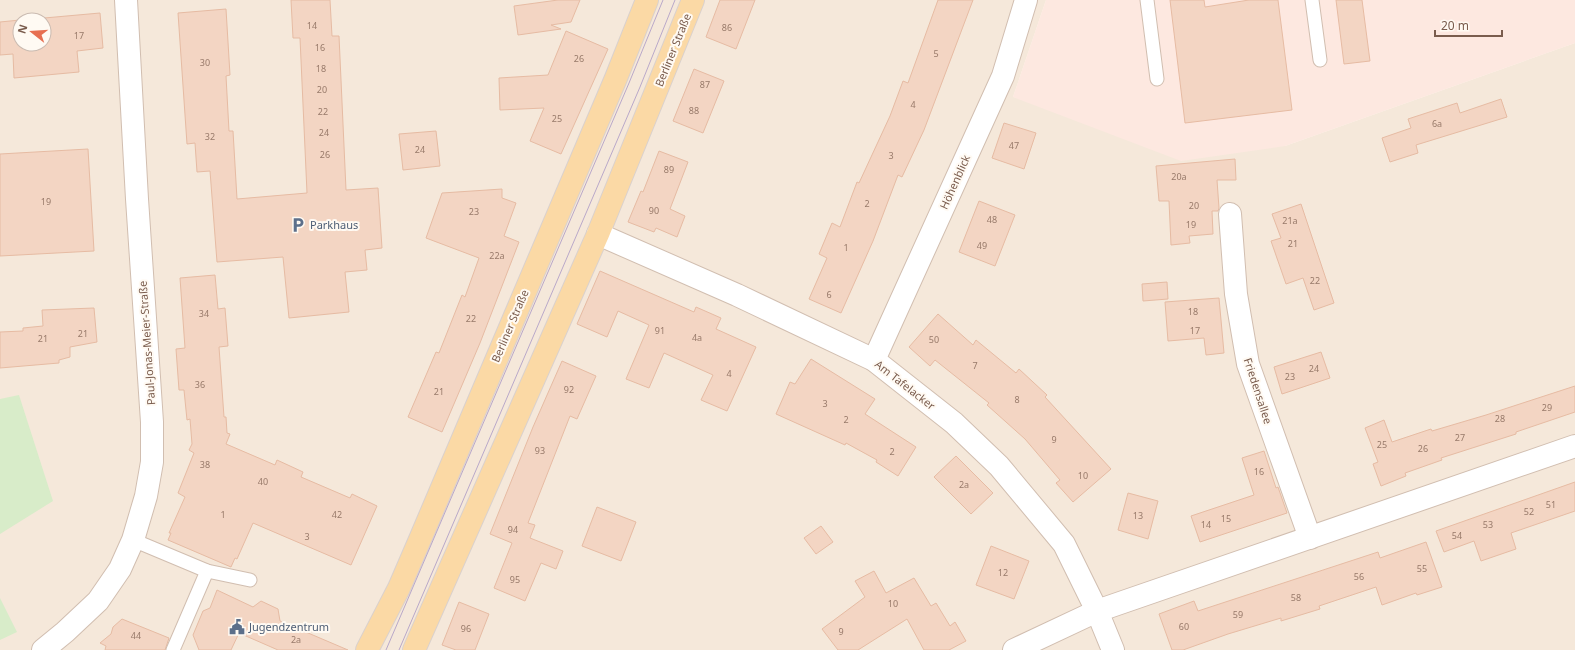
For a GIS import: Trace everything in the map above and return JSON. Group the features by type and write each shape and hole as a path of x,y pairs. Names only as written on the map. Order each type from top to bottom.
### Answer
{"main road":[{"name":"Berliner Straße","path":"367,650 399,588 616,78 647,0"},
{"name":"Berliner Straße","path":"414,650 598,234 693,0"}],"street":[{"name":"Paul-Jonas-Meier-Straße","path":"43,650 98,601 120,569 133,540 146,496 152,462 152,422 137,199 126,0"},
{"name":"Höhenblick","path":"874,360 1003,76 1026,0"},
{"name":"Friedensallee","path":"1230,214 1236,294 1248,364 1310,538"},
{"name":"Am Tafelacker","path":"598,234 737,295 874,360 954,424 999,466 1064,544 1097,611 1113,650"},
{"path":"1014,650 1097,611 1575,446"}],"lane":[{"path":"1147,0 1157,79"},
{"path":"1312,0 1320,60"},
{"path":"133,540 207,571 250,580"},
{"path":"173,650 207,571"}],"shaded area":[{"path":"0,0 1046,0 1013,97 1285,146 1575,43 1575,650 0,650"},
{"path":"1046,0 1575,0 1575,43 1285,146 1181,161 1013,97"}],"green space":[{"path":"19,395 53,501 0,534 0,399"},
{"path":"0,598 17,632 0,640"}],"building":[{"path":"291,0 330,0 332,36 339,36 346,190 378,188 382,248 365,250 367,270 345,272 349,312 289,318 283,257 217,262 210,171 197,172 195,143 187,144 178,13 226,9 230,75 226,76 229,131 233,131 237,199 307,193 300,38 293,38"},
{"path":"558,0 580,0 571,22 551,25 561,29 518,35 514,6"},
{"path":"720,0 755,0 736,49 706,37"},
{"path":"938,0 973,0 924,130 902,177 898,175 873,241 841,313 809,299 827,258 819,254 832,223 840,227 857,182 859,183 890,116 903,81 908,83"},
{"path":"1170,0 1204,0 1205,7 1249,0 1278,0 1292,110 1185,123"},
{"path":"1336,0 1362,0 1370,61 1344,64"},
{"path":"100,13 103,48 77,51 79,72 14,78 13,54 0,55 0,22 12,21 12,52 52,52 52,17"},
{"path":"566,31 608,49 561,154 530,141 544,108 500,110 499,78 548,75"},
{"path":"694,69 724,81 703,133 673,121"},
{"path":"1501,99 1507,117 1416,145 1418,153 1390,162 1382,138 1411,128 1408,119 1457,103 1460,113"},
{"path":"1004,123 1036,133 1024,169 992,158"},
{"path":"436,131 440,166 403,170 399,134"},
{"path":"88,149 94,251 0,256 0,154"},
{"path":"659,151 688,162 670,209 685,216 677,237 656,228 654,232 628,222 641,191 643,192"},
{"path":"1235,159 1236,180 1217,180 1219,208 1218,211 1212,211 1213,234 1189,236 1190,243 1171,245 1169,201 1159,201 1156,166"},
{"path":"502,189 502,198 516,203 504,236 519,242 480,343 442,432 408,417 436,352 439,353 462,295 465,297 479,258 426,238 442,193"},
{"path":"979,201 1015,215 995,266 959,252"},
{"path":"1301,204 1334,303 1314,310 1303,278 1286,284 1271,241 1281,238 1272,214"},
{"path":"600,271 694,312 696,307 721,318 716,329 756,347 727,411 701,400 713,375 664,353 649,388 626,379 649,325 618,311 607,337 577,324"},
{"path":"215,275 218,309 225,308 228,346 219,347 224,417 226,417 227,433 230,434 226,444 275,465 277,460 303,472 301,477 350,498 352,494 377,506 351,565 253,523 237,559 235,558 231,567 168,540 171,533 169,533 185,497 178,493 194,453 189,450 192,444 190,419 187,420 184,390 179,390 176,349 185,348 180,278"},
{"path":"1167,282 1168,299 1143,301 1142,284"},
{"path":"1219,298 1224,353 1206,355 1204,338 1168,341 1165,302"},
{"path":"94,308 97,342 70,347 70,357 59,360 59,363 0,368 0,332 23,331 23,328 43,326 42,310"},
{"path":"938,314 973,345 976,340 1016,373 1019,369 1047,395 1045,397 1111,469 1073,502 1056,483 1060,480 1025,439 987,405 989,403 935,360 930,366 909,347"},
{"path":"1321,352 1330,378 1282,394 1274,367"},
{"path":"811,359 875,399 865,414 916,447 898,476 876,462 877,460 846,443 845,445 776,414 790,382 795,384"},
{"path":"562,361 596,376 577,419 570,416 528,523 535,525 530,538 563,551 556,569 541,563 525,601 494,588 512,543 490,534 533,427"},
{"path":"1575,386 1575,412 1516,432 1516,434 1441,458 1442,460 1405,473 1406,476 1381,486 1373,464 1378,462 1365,428 1384,420 1392,442 1431,429 1432,431 1486,415"},
{"path":"1264,451 1276,488 1278,487 1287,513 1200,542 1191,516 1254,495 1242,458"},
{"path":"956,456 993,493 971,514 934,477"},
{"path":"1575,482 1575,511 1511,533 1516,549 1481,561 1474,541 1444,552 1436,531"},
{"path":"1128,493 1158,501 1148,539 1118,530"},
{"path":"597,507 636,522 621,561 582,546"},
{"path":"821,526 833,542 816,554 804,538"},
{"path":"1426,542 1442,587 1417,595 1416,593 1382,605 1376,587 1319,606 1320,609 1281,621 1281,618 1228,634 1183,650 1172,650 1159,614 1194,601 1198,611 1378,552 1380,558"},
{"path":"991,546 1029,561 1014,599 976,585"},
{"path":"874,571 886,593 914,578 931,606 936,603 950,626 955,622 966,641 949,650 924,650 907,619 858,650 838,650 822,629 865,597 855,581"},
{"name":"Jugendzentrum","path":"217,590 253,607 261,601 278,609 280,621 348,650 278,650 239,633 231,650 199,650 193,635 203,611 210,608"},
{"path":"459,602 489,614 475,650 456,650 442,645"},
{"path":"122,619 169,638 165,650 105,650 106,646 100,643 111,634 113,627"}],"tram line":[{"path":"386,650 629,83 663,0"},
{"path":"399,650 640,87 675,0"}],"place":[{"name":"Parkhaus","path":"298,225"},
{"name":"Jugendzentrum","path":"237,627"}]}
